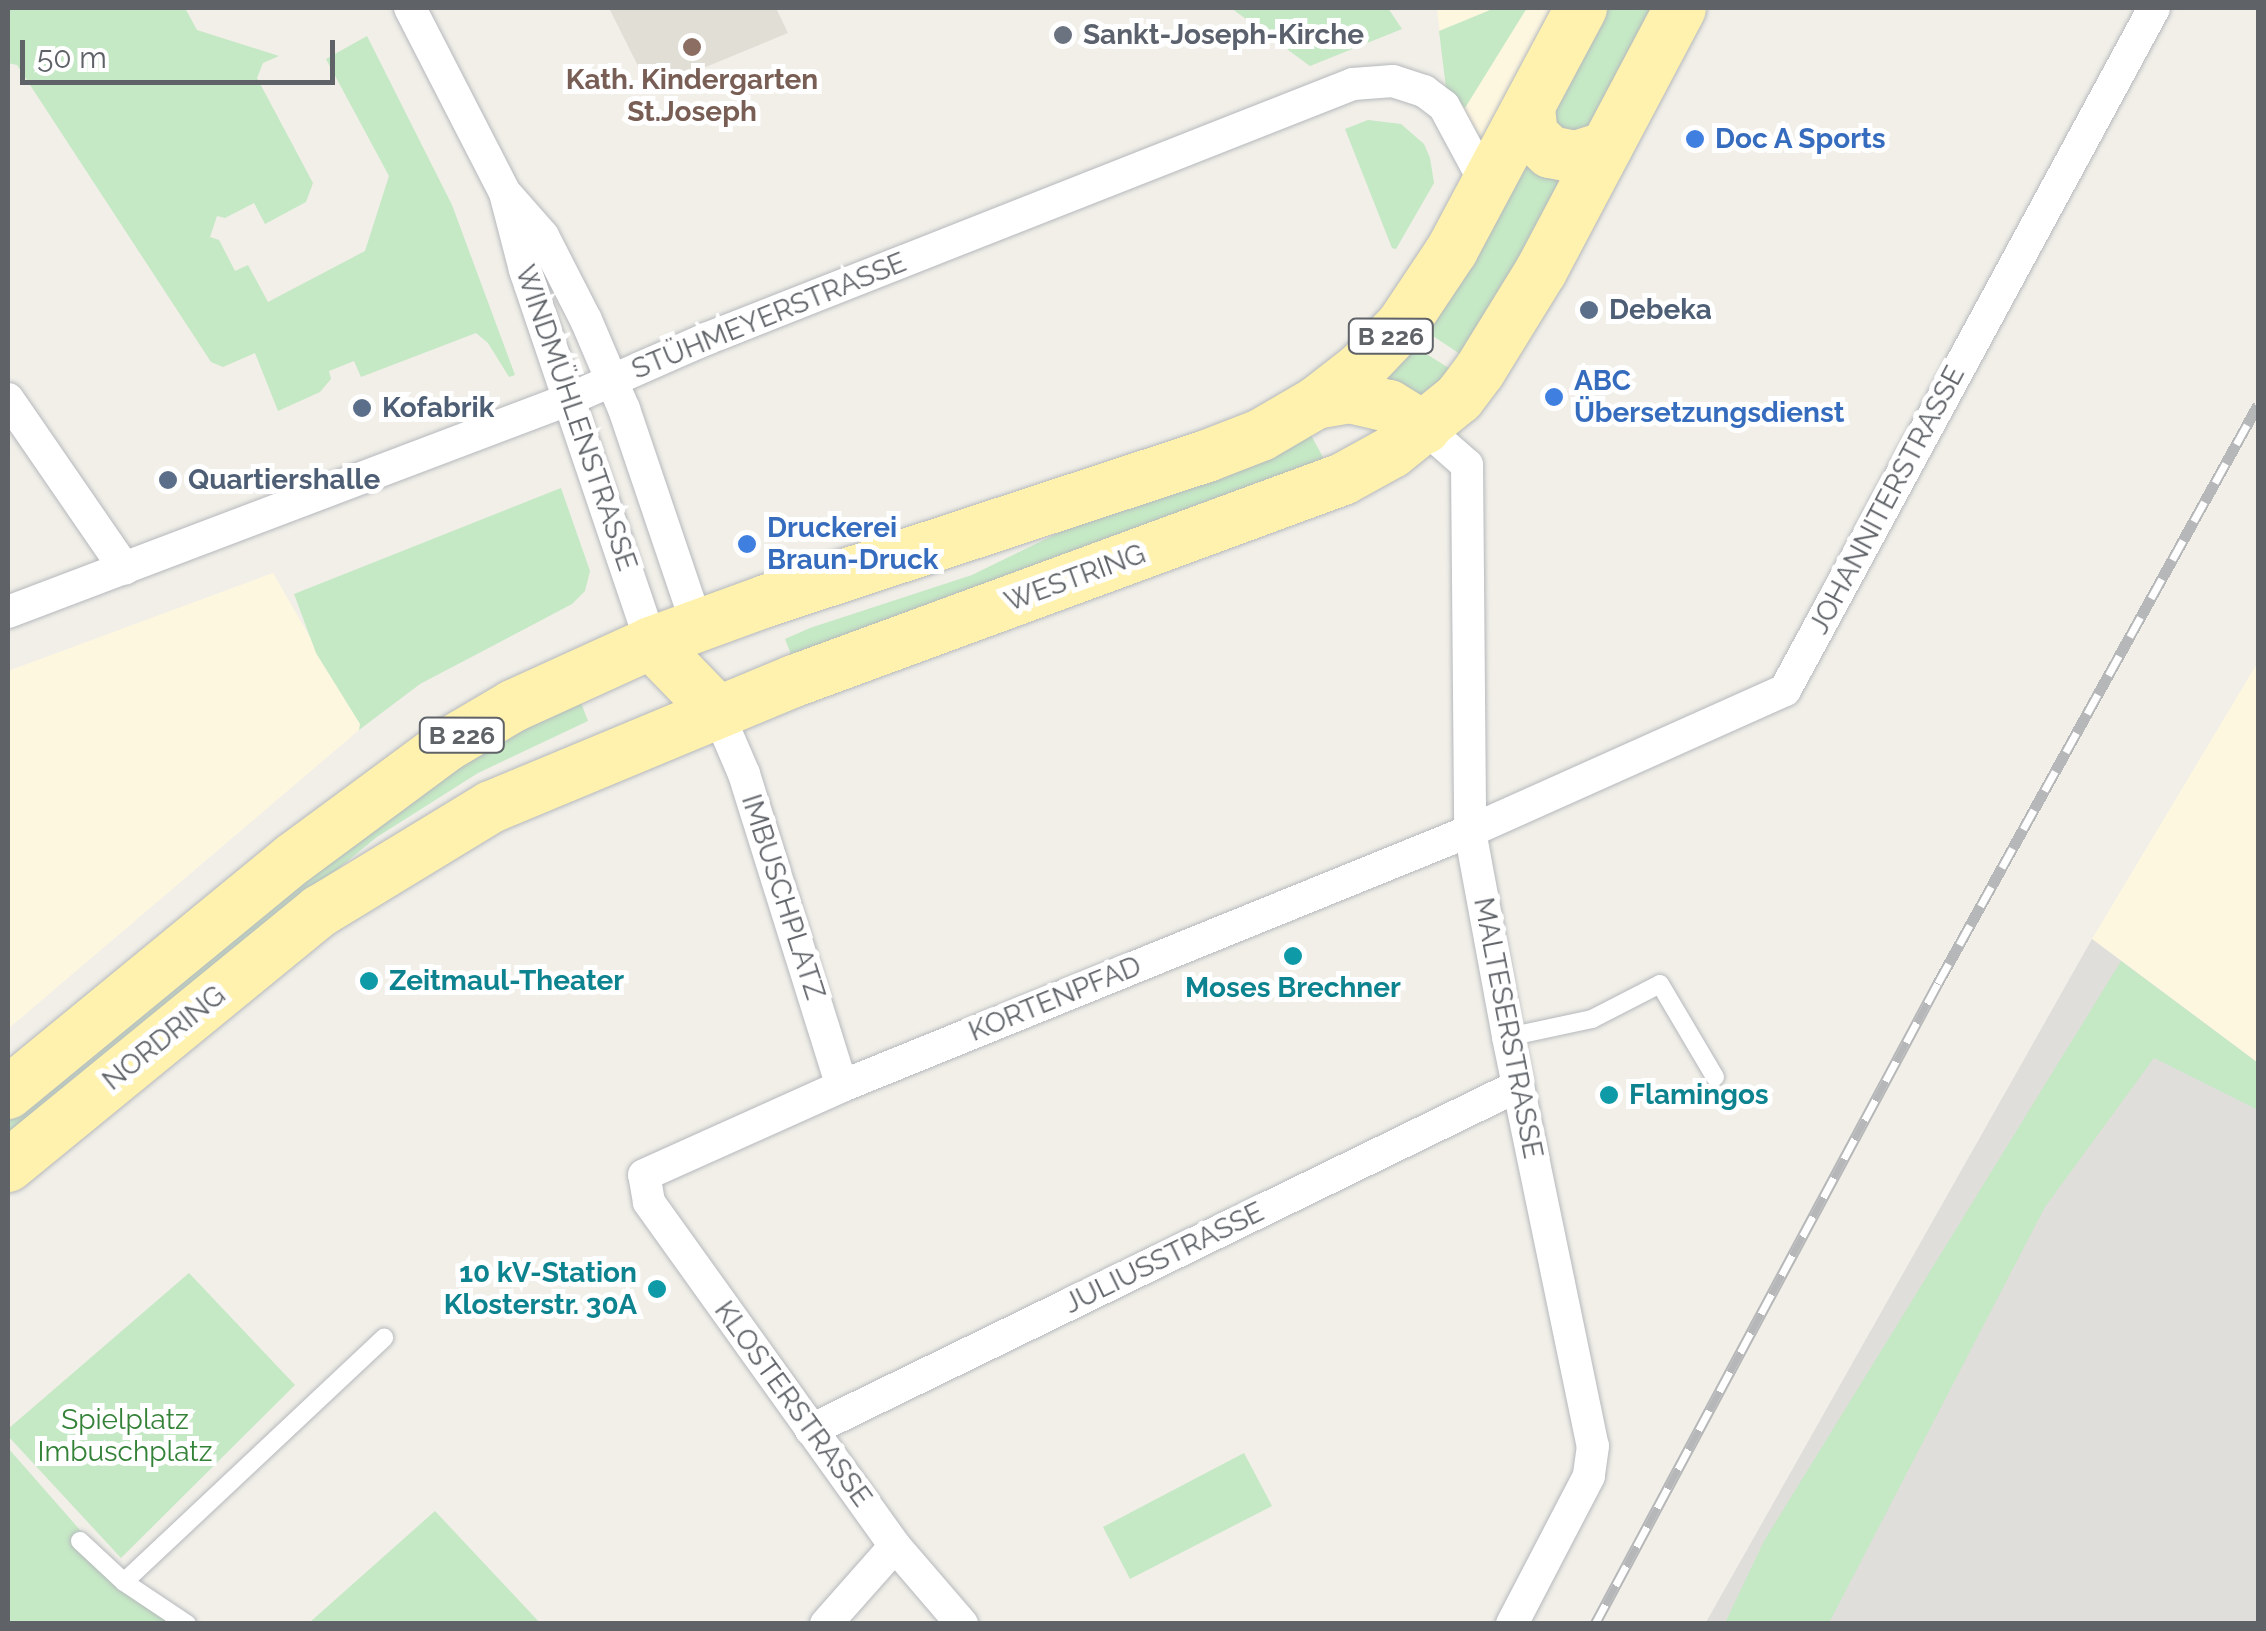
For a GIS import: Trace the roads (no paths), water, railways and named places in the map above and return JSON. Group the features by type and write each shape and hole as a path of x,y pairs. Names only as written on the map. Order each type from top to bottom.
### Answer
{"main road":[{"name":"B 226","path":"675,635 1056,502 1206,456 1261,435 1316,403 1361,368 1402,325 1452,250 1581,8"},
{"name":"WESTRING","path":"320,911 491,807 717,711 1343,480 1426,428 1459,398 1480,370 1541,270 1680,8"},
{"path":"1529,108 1532,135 1550,152 1576,158 1606,147"},
{"path":"1316,403 1349,398 1388,406 1426,428"},
{"path":"675,635 717,711"},
{"name":"NORDRING","path":"8,1093 292,859 464,734 581,672 675,635"},
{"name":"NORDRING","path":"8,1166 320,911"}],"street":[{"name":"WINDMÜHLENSTRASSE","path":"410,8 505,192 525,270 570,399 675,635"},
{"name":"JOHANNITERSTRASSE","path":"1470,831 1785,690 2154,8"},
{"name":"STÜHMEYERSTRASSE","path":"8,612 570,399 1353,84 1393,81 1424,92 1444,106 1486,186"},
{"name":"WINDMÜHLENSTRASSE","path":"505,192 543,236 612,379 675,635"},
{"path":"8,399 125,569"},
{"name":"MALTESERSTRASSE","path":"1426,428 1466,465 1470,831 1508,1037 1593,1446 1589,1476 1512,1624"},
{"name":"IMBUSCHPLATZ","path":"717,711 744,774 842,1086"},
{"name":"KORTENPFAD","path":"644,1175 842,1086 1470,831"},
{"name":"JULIUSSTRASSE","path":"811,1430 1518,1086"},
{"name":"KLOSTERSTRASSE","path":"644,1175 649,1202 896,1546 962,1624"},
{"path":"826,1624 896,1546"}],"lane":[{"path":"1508,1037 1592,1019 1660,984 1716,1078"},
{"path":"124,1582 384,1338"},
{"path":"80,1541 124,1582 186,1624"}],"railway":[{"path":"1595,1624 1938,983 2258,405"}],"place":[{"name":"Sankt-Joseph-Kirche","path":"1063,35"},
{"name":"Kath. Kindergarten St.Joseph","path":"692,47"},
{"name":"Doc A Sports","path":"1695,139"},
{"name":"Debeka","path":"1589,310"},
{"name":"ABC Übersetzungsdienst","path":"1554,397"},
{"name":"Kofabrik","path":"362,408"},
{"name":"Quartiershalle","path":"168,480"},
{"name":"Druckerei Braun-Druck","path":"747,544"},
{"name":"Moses Brechner","path":"1293,956"},
{"name":"Zeitmaul-Theater","path":"369,981"},
{"name":"Flamingos","path":"1609,1095"},
{"name":"10 kV-Station Klosterstr. 30A","path":"657,1289"}],"park label":[{"name":"Spielplatz Imbuschplatz","path":"125,1436"}]}
